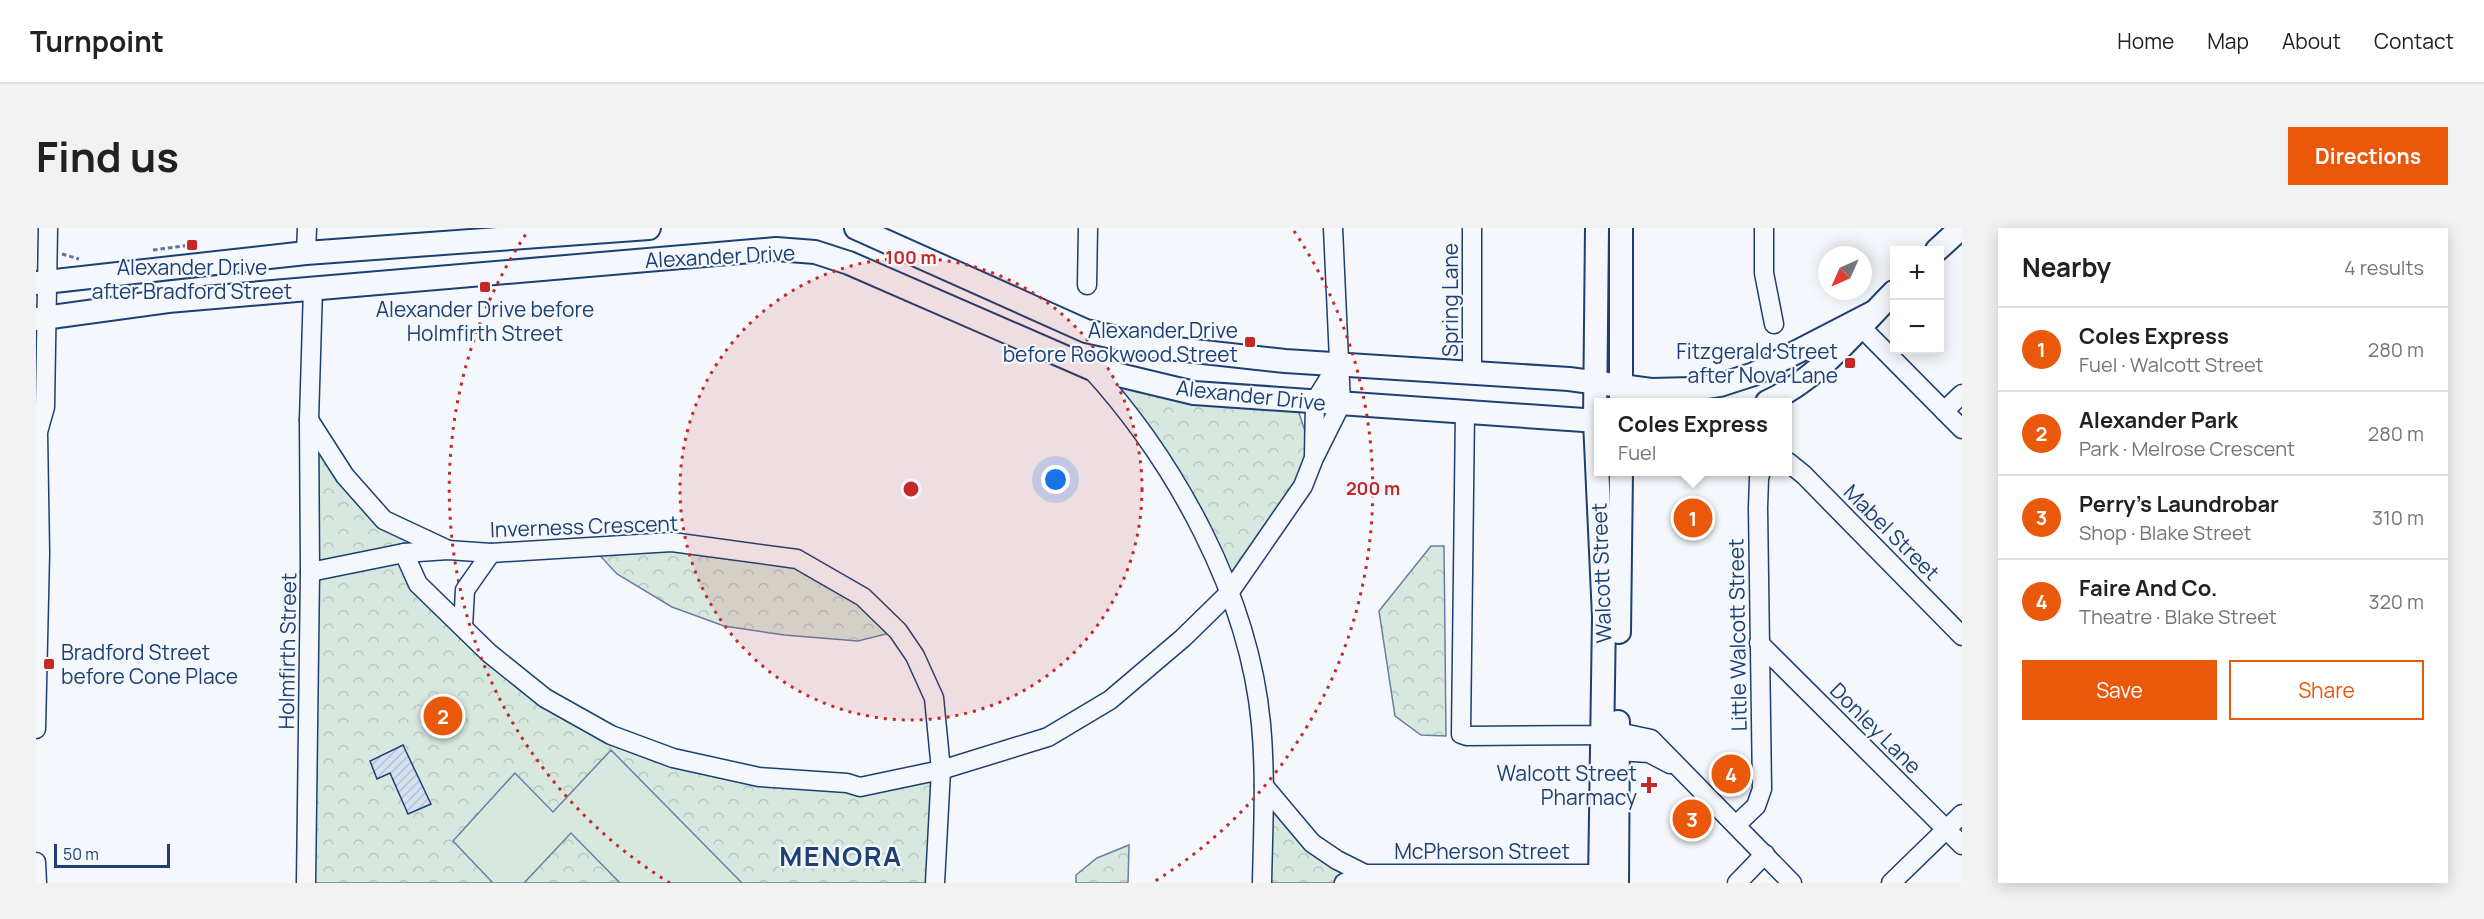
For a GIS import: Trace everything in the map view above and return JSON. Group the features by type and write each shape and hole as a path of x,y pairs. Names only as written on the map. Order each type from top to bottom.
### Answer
{"main road":[{"name":"Alexander Drive","path":"41,282 306,253 591,230 649,228"},
{"name":"Alexander Drive","path":"856,228 1086,331 1158,347 1285,361 1472,372 1595,383 1621,395 1651,390 1692,389 1720,385 1754,374 1868,320"},
{"name":"Walcott Street","path":"1596,398 1597,228"},
{"path":"1621,228 1621,395"},
{"name":"Alexander Drive","path":"41,318 168,301 776,249 815,252 849,263 1090,368 1194,393 1594,421"},
{"path":"1779,398 1807,380 1890,296"},
{"name":"Walcott Street","path":"1599,476 1604,617 1613,739"},
{"name":"Walcott Street","path":"1606,880 1613,739 1621,476"}],"street":[{"path":"36,729 37,429 45,406 41,282 48,228"},
{"path":"306,253 307,228"},
{"path":"1087,285 1088,228"},
{"path":"404,553 418,584 489,653 545,698 611,735 673,758 759,777 847,783 860,787 941,770 1048,737 1110,700 1182,638 1229,593 1303,486 1341,404 1333,228"},
{"name":"Spring Lane","path":"1472,228 1472,372"},
{"path":"1764,228 1764,273 1774,324"},
{"name":"Holmfirth Street","path":"306,883 310,572 309,420 313,288"},
{"path":"1868,320 1944,411 1962,429"},
{"path":"1314,458 1315,402 1338,364"},
{"path":"1090,368 1122,403 1187,501 1229,593 1249,655 1261,722 1264,786 1262,883"},
{"path":"1944,411 1962,394"},
{"path":"1465,411 1461,734 1467,736 1651,739 1792,883"},
{"path":"309,420 345,476 384,520 448,550"},
{"name":"Mabel Street","path":"1792,465 1962,636"},
{"name":"Little Walcott Street","path":"1736,825 1756,806 1762,789 1759,643 1760,476"},
{"name":"Inverness Crescent","path":"310,572 404,553 448,550 491,553 672,542 797,558 863,597 898,631 915,656 934,698 941,770 935,883"},
{"path":"463,627 465,590 491,553"},
{"name":"Donley Lane","path":"1759,643 1962,845"},
{"name":"McPherson Street","path":"1264,786 1312,843 1337,860 1365,874"},
{"path":"1892,883 1962,814"},
{"path":"1737,883 1765,855"},
{"path":"36,861 37,883"},
{"name":"McPherson Street","path":"1344,883 1365,874 1606,880"}],"green space":[{"path":"1090,368 1298,410 1314,458 1229,593 1187,501"},
{"path":"309,420 384,520 448,550 404,553 418,584 545,698 673,758 860,787 941,770 935,883 306,883"},
{"path":"672,542 797,559 898,631 858,641 784,635 724,626 672,607 617,574 592,547"},
{"path":"1431,546 1444,546 1446,736 1421,735 1395,716 1379,611"},
{"path":"611,750 742,883 620,883 571,833 524,883 493,883 453,841 515,773 553,812"},
{"path":"1264,786 1312,843 1365,874 1347,883 1262,883"},
{"path":"1129,845 1128,883 1076,883 1076,875 1097,858"}],"building":[{"path":"403,745 431,804 408,814 390,773 377,779 370,761"}],"place":[{"name":"Alexander Drive after Bradford Street","path":"192,245"},
{"name":"Alexander Drive before Holmfirth Street","path":"485,287"},
{"name":"Alexander Drive before Rookwood Street","path":"1250,342"},
{"name":"Fitzgerald Street after Nova Lane","path":"1850,363"},
{"name":"Coles Express","path":"1693,518"},
{"name":"Bradford Street before Cone Place","path":"49,664"},
{"name":"Alexander Park","path":"443,716"},
{"name":"Faire And Co.","path":"1731,774"},
{"name":"Walcott Street Pharmacy","path":"1649,785"},
{"name":"Perry's Laundrobar","path":"1692,819"}],"district":[{"name":"MENORA","path":"841,855"}]}
